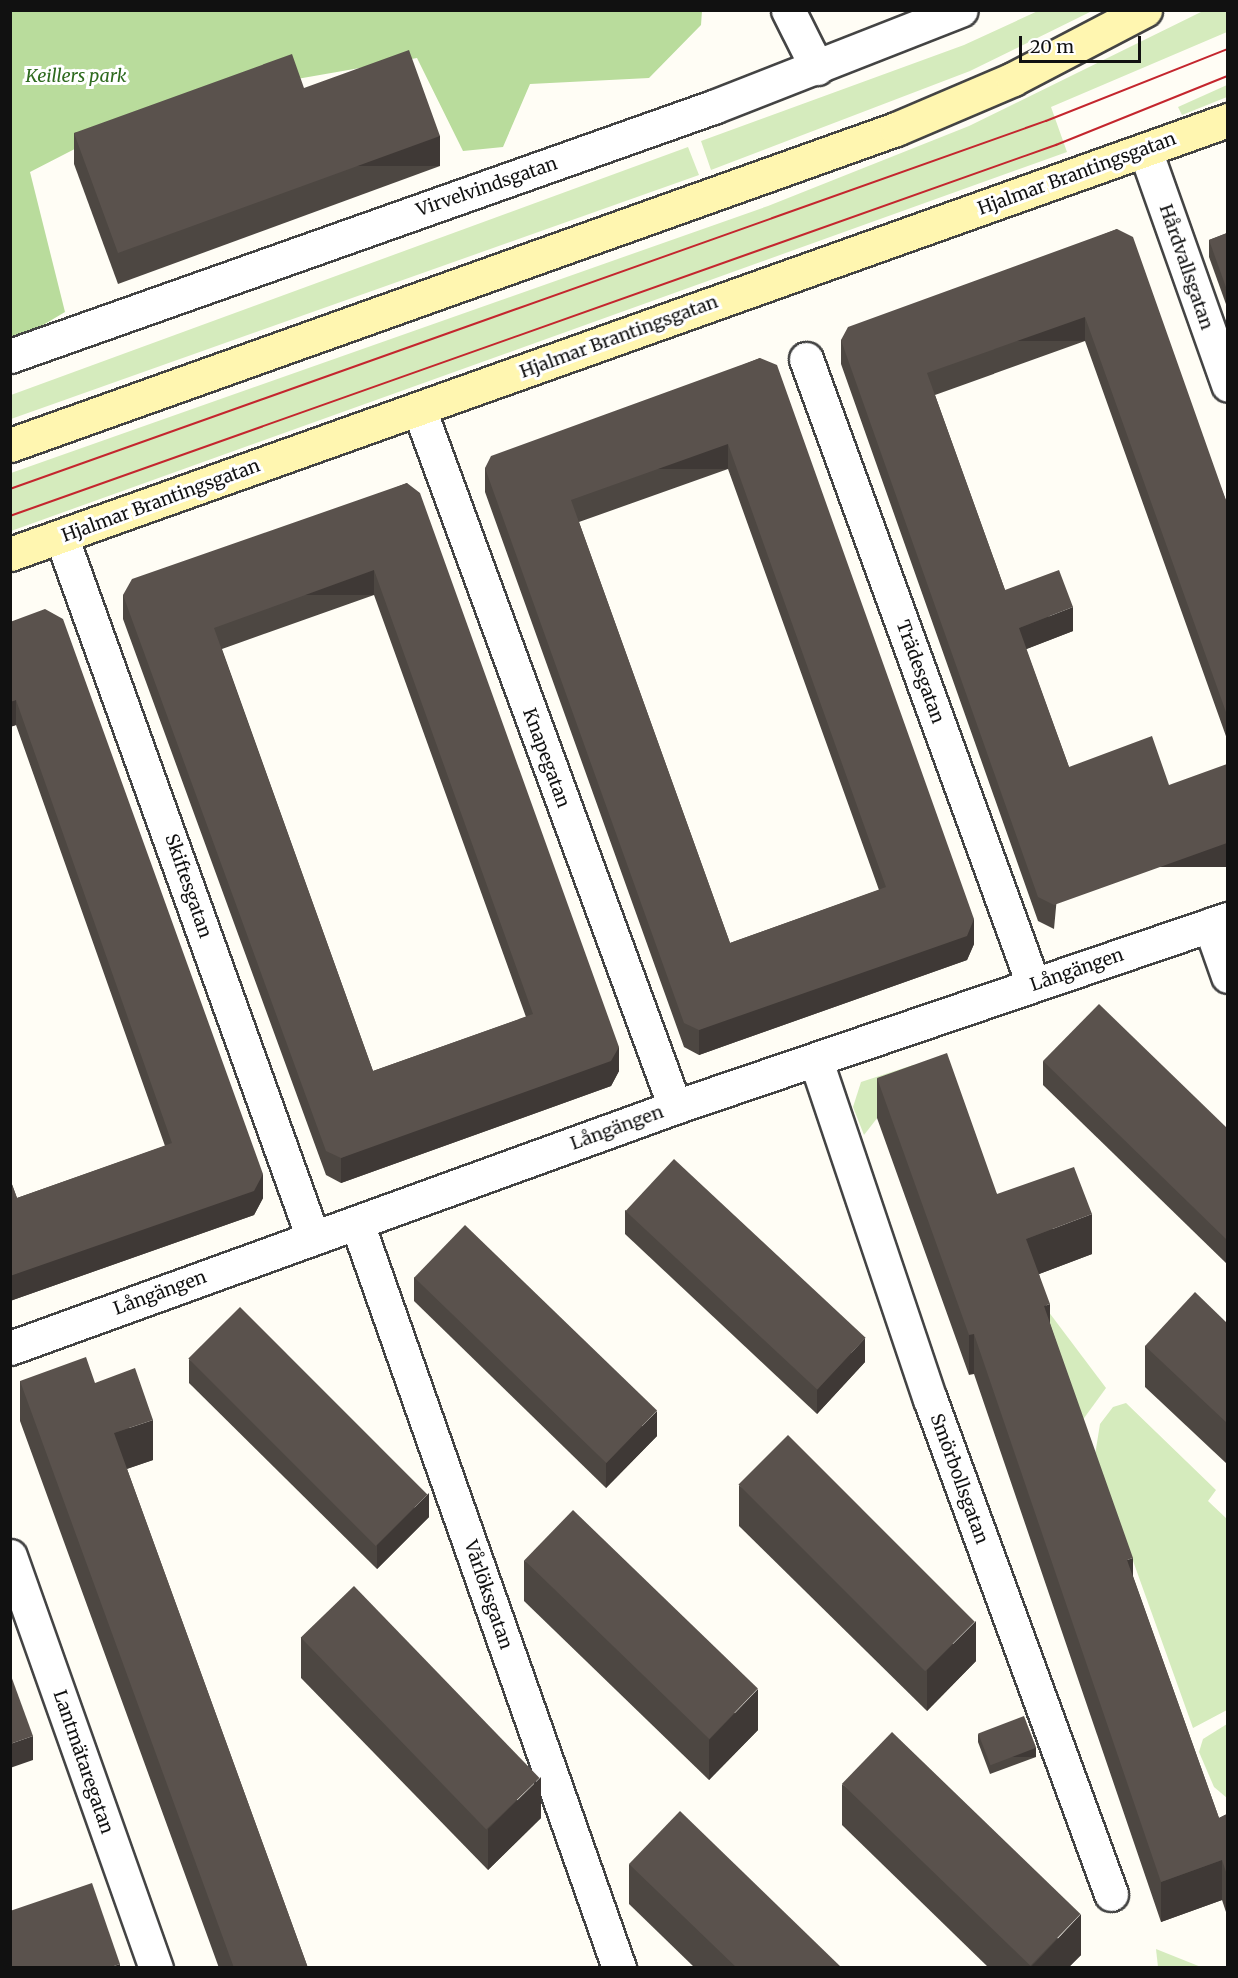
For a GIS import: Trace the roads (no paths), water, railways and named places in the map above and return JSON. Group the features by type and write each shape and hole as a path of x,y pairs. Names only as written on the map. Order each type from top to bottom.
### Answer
{"main road":[{"path":"10,446 896,129 1013,79 1145,10"},
{"name":"Hjalmar Brantingsgatan","path":"10,554 1227,120"}],"street":[{"path":"788,10 817,68"},
{"name":"Virvelvindsgatan","path":"10,356 817,68 961,10"},
{"name":"Hårdvallsgatan","path":"1145,150 1227,385"},
{"name":"Trädesgatan","path":"806,359 1033,984"},
{"name":"Knapegatan","path":"419,409 675,1107"},
{"name":"Skiftesgatan","path":"61,536 313,1238"},
{"path":"1219,922 1227,976"},
{"name":"Långängen","path":"10,1348 675,1107 816,1061 1033,984 1219,922"},
{"name":"Smörbollsgatan","path":"816,1061 930,1399 1111,1894"},
{"name":"Vårlöksgatan","path":"357,1223 619,1968"},
{"name":"Lantmätaregatan","path":"10,1556 156,1968"}],"tram line":[{"path":"10,489 1046,121 1228,49"},
{"path":"10,516 1056,145 1228,76"}],"park label":[{"name":"Keillers park","path":"76,76"}]}
